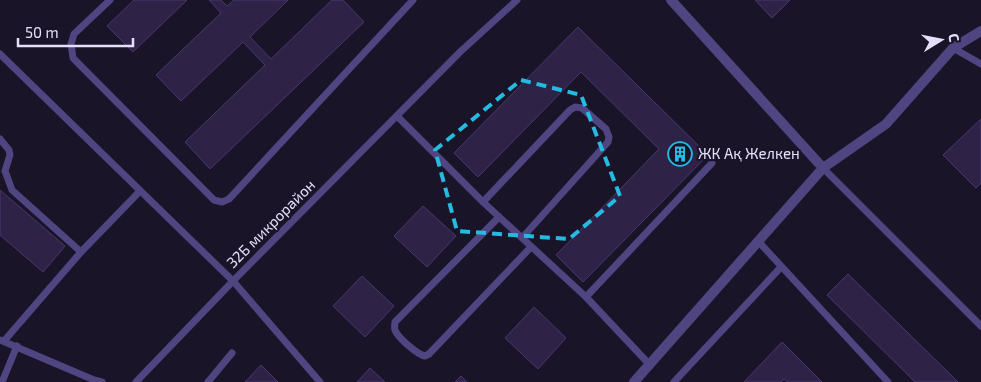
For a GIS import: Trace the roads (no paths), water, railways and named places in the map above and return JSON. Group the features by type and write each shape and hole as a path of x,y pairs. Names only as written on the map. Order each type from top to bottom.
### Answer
{"street":[{"path":"671,0 823,168"},
{"path":"634,382 823,168 886,124 953,48 981,31"}],"lane":[{"path":"110,0 74,34 71,44 73,58 214,200 222,202 229,199 413,0"},
{"name":"32Б микрорайон","path":"0,54 140,192 234,281 460,52 517,0"},
{"path":"953,48 981,64"},
{"path":"483,202 570,110 582,108 606,130 609,136 608,142 522,238"},
{"path":"396,116 483,202 586,297 650,364"},
{"path":"0,139 9,150 10,155 5,171 12,190 81,252"},
{"path":"586,297 712,163"},
{"path":"823,168 981,326"},
{"path":"102,382 94,381 2,340 81,252 140,192"},
{"path":"499,217 395,322 398,335 419,355 425,356 429,354 531,247"},
{"path":"758,242 888,382"},
{"path":"674,382 781,267"},
{"path":"136,382 234,281 320,382"},
{"path":"2,382 17,346"},
{"path":"208,382 232,354"}],"place":[{"name":"ЖК Ақ Желкен","path":"680,154"}]}
